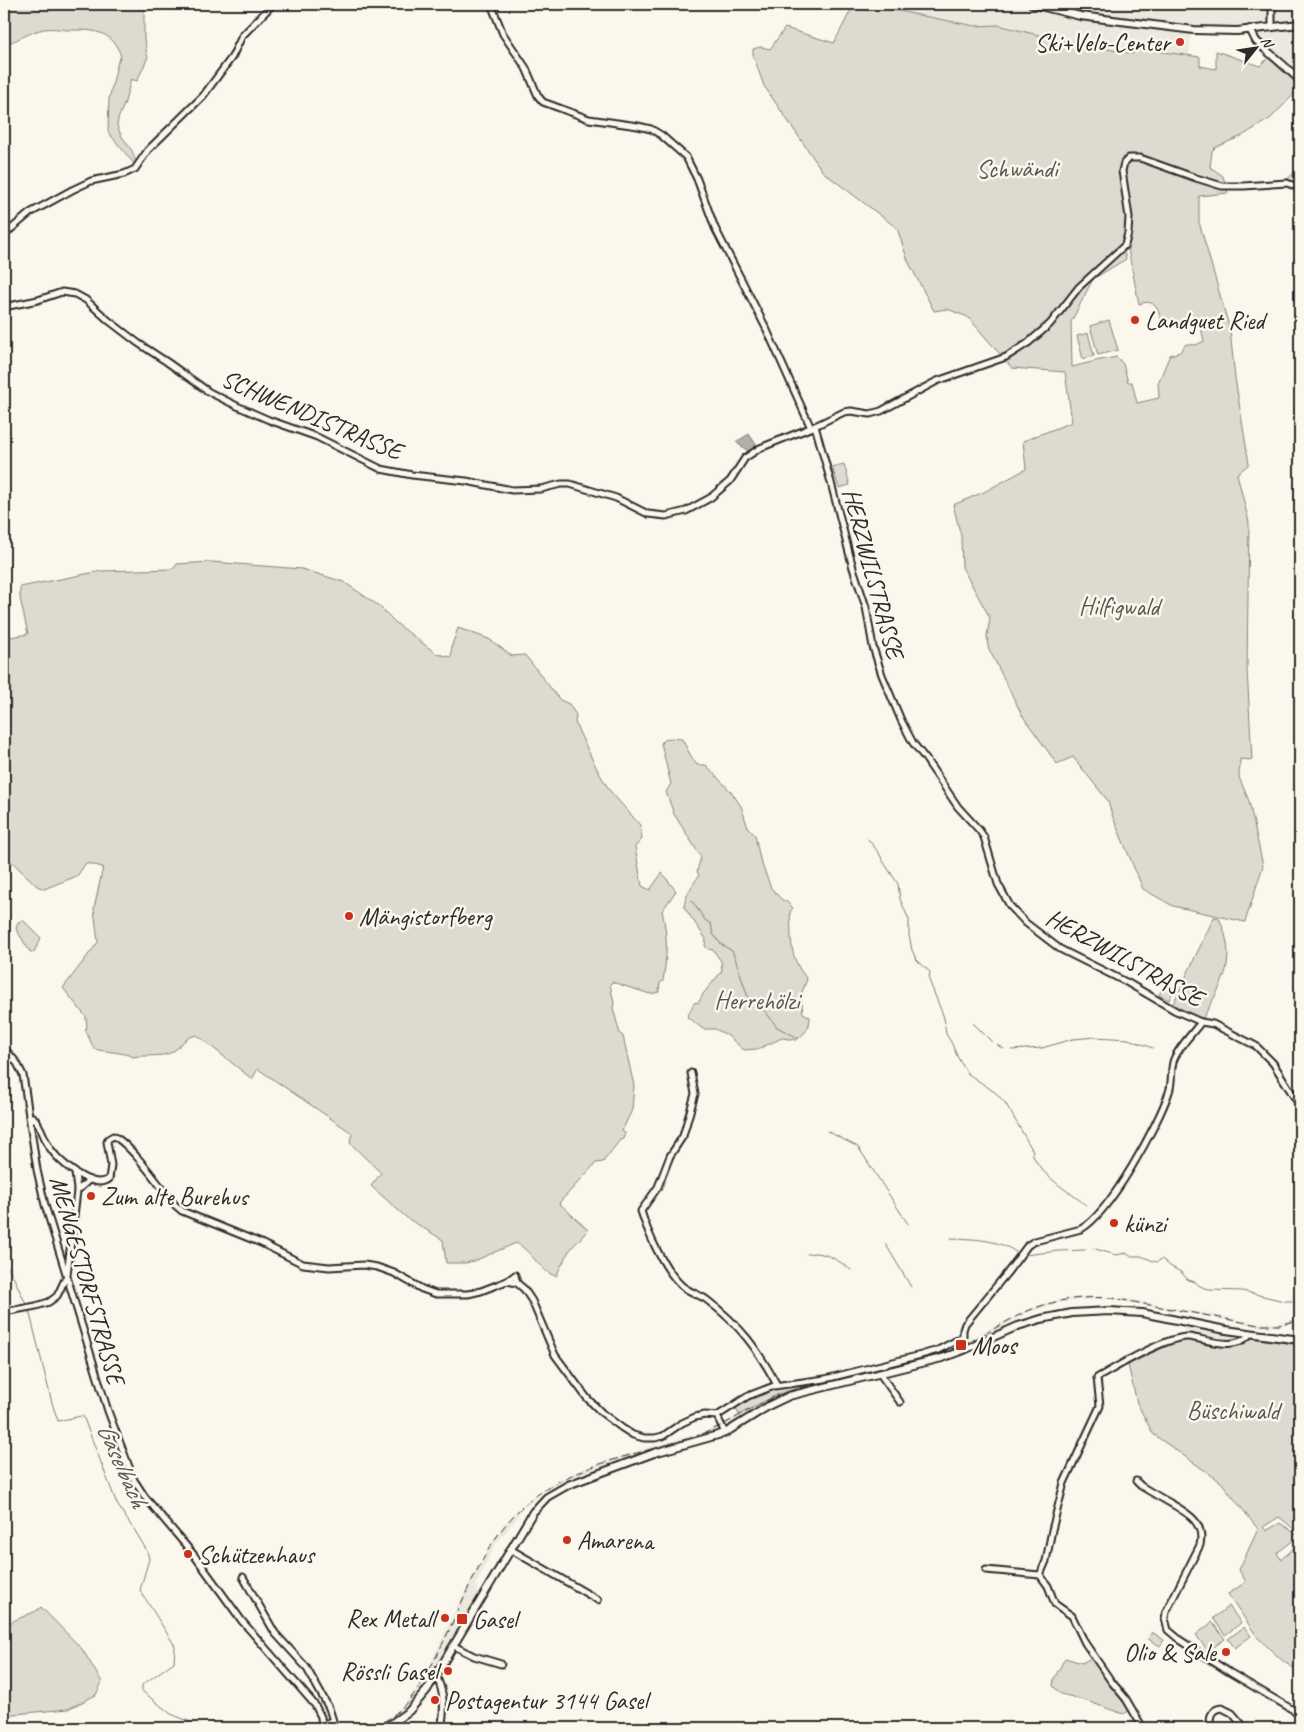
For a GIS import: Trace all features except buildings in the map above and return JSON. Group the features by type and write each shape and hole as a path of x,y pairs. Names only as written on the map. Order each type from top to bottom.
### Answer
{"main road":[{"path":"1032,4 1080,16 1202,31 1272,28 1300,24"},
{"path":"1250,29 1254,39 1300,80"},
{"path":"384,1728 410,1711 421,1699 454,1646 524,1524 547,1497 562,1487 654,1453 725,1433 786,1397 947,1356 1032,1321 1054,1316 1088,1312 1142,1313 1250,1334 1300,1340"}],"street":[{"path":"4,235 37,209 78,187 97,180 127,174 135,169 148,150 204,96 232,57 242,36 273,4"},
{"name":"HERZWILSTRASSE","path":"491,4 503,34 526,68 538,96 543,102 590,120 651,129 661,135 686,157 697,178 715,228 766,328 813,427 830,479 853,568 866,607 873,647 882,676 901,720 913,743 926,758 958,807 984,838 992,868 1010,906 1026,923 1060,949 1128,982 1176,1011 1201,1022 1213,1024 1260,1048 1273,1063 1300,1106"},
{"path":"1272,4 1272,28"},
{"name":"SCHWENDISTRASSE","path":"4,307 38,300 63,292 75,294 86,300 138,343 215,395 270,420 317,437 381,469 404,474 466,481 512,490 541,489 561,484 570,484 616,498 654,516 674,515 702,503 718,492 730,481 745,458 754,451 844,412 851,411 866,414 881,411 937,381 1010,355 1040,334 1079,287 1125,245 1128,233 1128,217 1122,171 1124,163 1129,158 1140,158 1222,186 1286,182 1300,188"},
{"path":"29,1117 33,1117 39,1125 51,1150 75,1173 89,1180 104,1181 110,1177 111,1165 107,1142 113,1136 122,1142 134,1155 174,1205 182,1211 255,1241 297,1262 320,1267 364,1265 377,1267 394,1273 428,1292 444,1294 474,1293 507,1281 515,1275 517,1283 524,1289 532,1301 552,1347 576,1383 597,1409 622,1428 639,1437 655,1438 663,1436 688,1420 705,1415 717,1416 748,1396 777,1385 825,1379 921,1355 938,1350 963,1337 965,1324 1028,1245 1035,1241 1086,1227 1105,1204 1131,1168 1163,1107 1171,1086 1173,1062 1177,1053 1201,1022"},
{"name":"MENGESTORFSTRASSE","path":"4,1048 23,1075 39,1180 108,1411 134,1480 145,1497 194,1555 246,1626 311,1700 320,1713 322,1726"},
{"path":"690,1073 695,1094 683,1136 670,1156 658,1187 641,1211 663,1260 677,1281 683,1287 707,1300 745,1335 756,1348 777,1385"},
{"path":"4,1312 49,1302 57,1296 67,1275 77,1191 75,1173"},
{"path":"77,1191 89,1180"},
{"path":"1040,1575 1046,1561 1064,1483 1100,1406 1097,1378 1159,1345 1180,1338 1188,1337 1221,1343 1244,1341 1250,1334"},
{"path":"880,1374 900,1402"},
{"path":"717,1416 725,1433"},
{"path":"1136,1481 1141,1486 1188,1513 1196,1520 1200,1528 1200,1545 1166,1612 1166,1624 1172,1633 1193,1649 1300,1714"},
{"path":"510,1549 598,1600"},
{"path":"986,1570 1040,1575 1048,1586 1055,1604 1072,1616 1083,1640 1111,1681 1126,1699 1143,1728"},
{"path":"243,1577 276,1632 303,1662 324,1698 333,1721 322,1726"},
{"path":"454,1646 474,1656 501,1664"},
{"path":"436,1676 444,1700 441,1728"},
{"path":"1211,1728 1209,1720 1211,1714 1216,1709 1222,1708 1232,1713 1245,1728"},
{"path":"1298,1728 1300,1718"}],"shaded area":[{"path":"871,4 1300,4 1300,67 1294,74 1257,38 1255,27 1196,26 1191,33 1189,56 1156,51 1156,49 1134,47 1134,54 1046,37 1010,27 998,25 975,26"},
{"path":"749,434 757,446 749,452 736,442"},
{"path":"1089,1296 1127,1299 1258,1323 1278,1323 1300,1318 1300,1321 1279,1326 1263,1327 1112,1299 1061,1302 1027,1313 956,1350 787,1394 722,1429 644,1452 568,1479 542,1493 518,1513 519,1515 495,1545 476,1584 479,1598 447,1654 443,1652 421,1689 404,1708 380,1726 368,1728 398,1711 413,1695 430,1665 458,1604 492,1542 516,1511 549,1485 583,1469 643,1449 707,1431 792,1388 847,1376 945,1350 1040,1305 1061,1299"},
{"path":"1185,1325 1246,1337 1240,1340 1221,1342 1190,1337 1182,1339"}],"green space":[{"path":"4,4 144,4 144,39 148,57 137,81 131,79 117,126 132,151 137,165 135,165 108,132 109,99 118,61 121,56 117,47 106,36 93,31 50,29 39,30 4,44"},
{"path":"854,4 871,4 975,26 998,25 1046,37 1133,54 1134,46 1156,48 1156,51 1200,57 1200,66 1216,69 1216,51 1260,66 1269,57 1300,84 1300,88 1271,118 1242,136 1216,147 1212,151 1210,167 1223,176 1228,193 1199,196 1199,222 1230,330 1235,378 1249,464 1237,474 1249,522 1247,669 1252,760 1240,759 1239,777 1249,801 1263,866 1245,922 1173,906 1143,889 1108,801 1073,757 1057,764 1022,715 988,647 987,636 990,618 962,567 961,536 953,505 984,492 1026,469 1023,441 1072,422 1065,372 1012,368 968,317 947,309 934,311 908,261 897,228 823,172 764,86 753,55 753,49 760,47 770,49 785,28 834,43","holes":["1128,249 1139,304 1145,302 1153,305 1158,312 1163,327 1199,319 1204,341 1196,345 1186,344 1180,352 1170,355 1158,383 1159,398 1137,403 1132,382 1128,382 1123,364 1117,357 1072,367 1071,322 1093,279 1126,259 1124,252"]},
{"path":"1300,168 1300,183 1286,180"},
{"path":"1109,320 1118,350 1098,355 1090,326"},
{"path":"1088,333 1094,356 1083,359 1077,336"},
{"path":"844,464 850,485 839,488 832,467"},
{"path":"211,562 302,569 344,582 379,606 396,623 437,654 451,657 452,645 458,628 489,639 512,656 525,655 560,700 569,704 576,715 575,722 599,773 610,791 640,825 642,839 635,847 642,886 650,890 662,873 676,891 662,911 666,937 666,955 663,981 660,983 659,992 650,994 612,982 610,984 614,1003 613,1008 620,1034 623,1036 634,1086 632,1110 622,1131 625,1133 623,1139 620,1140 603,1162 596,1163 559,1203 588,1230 569,1251 556,1276 546,1271 516,1243 474,1261 446,1263 443,1240 407,1218 371,1186 381,1173 350,1143 352,1133 258,1069 252,1079 197,1035 185,1040 170,1053 162,1055 133,1057 94,1049 85,1029 87,1028 86,1017 63,988 98,942 94,909 103,867 86,863 77,876 44,889 37,886 12,862 4,858 4,638 28,634 20,598 20,587 101,571 173,569 177,564"},
{"name":"Herrehölzi","path":"670,738 682,739 697,765 706,765 732,793 741,806 748,828 755,835 760,859 771,888 793,908 790,912 792,948 797,963 807,979 801,995 803,1013 810,1017 806,1031 796,1040 782,1038 758,1049 744,1050 727,1035 715,1029 703,1029 687,1017 694,1003 699,1002 703,994 722,971 721,961 713,950 705,946 706,939 684,907 689,891 699,876 697,871 701,857 674,814 666,792 671,784 661,743"},
{"path":"1214,917 1219,918 1225,933 1228,959 1226,970 1217,992 1203,1018 1199,1019 1186,1014 1186,1011 1184,1013 1172,1006"},
{"path":"23,920 41,938 34,952 30,952 16,929 18,922"},
{"path":"1164,984 1174,989 1169,1000 1159,995"},
{"name":"Büschiwald","path":"1251,1338 1300,1345 1300,1534 1279,1517 1263,1527 1266,1531 1280,1523 1299,1536 1277,1553 1281,1559 1300,1540 1300,1672 1284,1662 1258,1638 1228,1594 1246,1582 1239,1570 1258,1529 1221,1482 1153,1434 1137,1403 1128,1365 1154,1349 1177,1340 1183,1339 1228,1345 1245,1342"},
{"path":"815,1382 778,1394 739,1415 735,1406 774,1389"},
{"path":"1229,1606 1241,1623 1225,1635 1213,1618"},
{"path":"41,1607 82,1649 102,1682 96,1695 68,1709 4,1715 4,1625"},
{"path":"1212,1622 1225,1639 1208,1651 1196,1635"},
{"path":"1244,1627 1251,1636 1235,1648 1228,1639"},
{"path":"1152,1632 1164,1640 1160,1646 1148,1639"},
{"path":"1093,1657 1133,1709 1123,1714 1061,1694 1053,1686 1054,1679 1065,1658 1082,1663"}],"waterway":[{"path":"1245,4 1269,7"},
{"path":"1275,7 1298,8"},
{"path":"868,839 898,884 900,899 909,920 912,950 916,959 930,972 929,980 945,1023"},
{"path":"692,901 705,920 711,924 713,934 721,944 732,951 748,997 765,1011 777,1027 798,1038"},
{"path":"973,1023 993,1043"},
{"path":"945,1026 946,1034 967,1073 996,1093 1006,1104 1033,1151 1036,1162 1056,1183 1087,1206"},
{"path":"1011,1050 1042,1048 1073,1039 1096,1037 1128,1039 1153,1048"},
{"path":"997,1045 1004,1049"},
{"path":"827,1131 858,1147 908,1224"},
{"path":"951,1238 993,1242 1016,1252"},
{"path":"885,1243 911,1287"},
{"path":"1092,1248 1116,1255 1126,1253 1130,1256 1141,1256 1156,1262 1162,1259 1181,1272 1188,1280 1209,1290 1242,1291 1284,1301 1293,1301 1300,1296"},
{"path":"1025,1255 1085,1250"},
{"path":"807,1254 819,1253 825,1255 836,1259 851,1270"},
{"name":"Gaselbach","path":"4,1261 26,1304"},
{"name":"Gaselbach","path":"29,1310 58,1421 81,1416"},
{"name":"Gaselbach","path":"83,1416 117,1504 132,1527"},
{"name":"Gaselbach","path":"134,1529 147,1551 149,1559 140,1590 175,1646 174,1662 142,1685 142,1691 171,1714 193,1723"},
{"name":"Gaselbach","path":"197,1725 205,1728"}],"railway":[{"path":"372,1728 397,1713 423,1681 475,1575 493,1541 504,1526 535,1496 579,1472 628,1455 702,1434 765,1401 787,1392 946,1351 976,1338 1023,1313 1055,1302 1078,1298 1112,1298 1258,1325 1279,1325 1300,1320"}],"place":[{"name":"Ski+Velo-Center","path":"1180,42"},
{"name":"Landguet Ried","path":"1135,320"},
{"name":"Mängistorfberg","path":"349,916"},
{"name":"Zum alte Burehus","path":"91,1196"},
{"name":"künzi","path":"1114,1223"},
{"name":"Moos","path":"961,1345"},
{"name":"Amarena","path":"567,1540"},
{"name":"Schützenhaus","path":"188,1554"},
{"name":"Rex Metall","path":"445,1618"},
{"name":"Gasel","path":"462,1619"},
{"name":"Olio & Sale","path":"1226,1652"},
{"name":"Rössli Gasel","path":"448,1671"},
{"name":"Postagentur 3144 Gasel","path":"435,1700"}],"park label":[{"name":"Schwändi","path":"1017,168"},
{"name":"Hilfigwald","path":"1119,606"}]}
